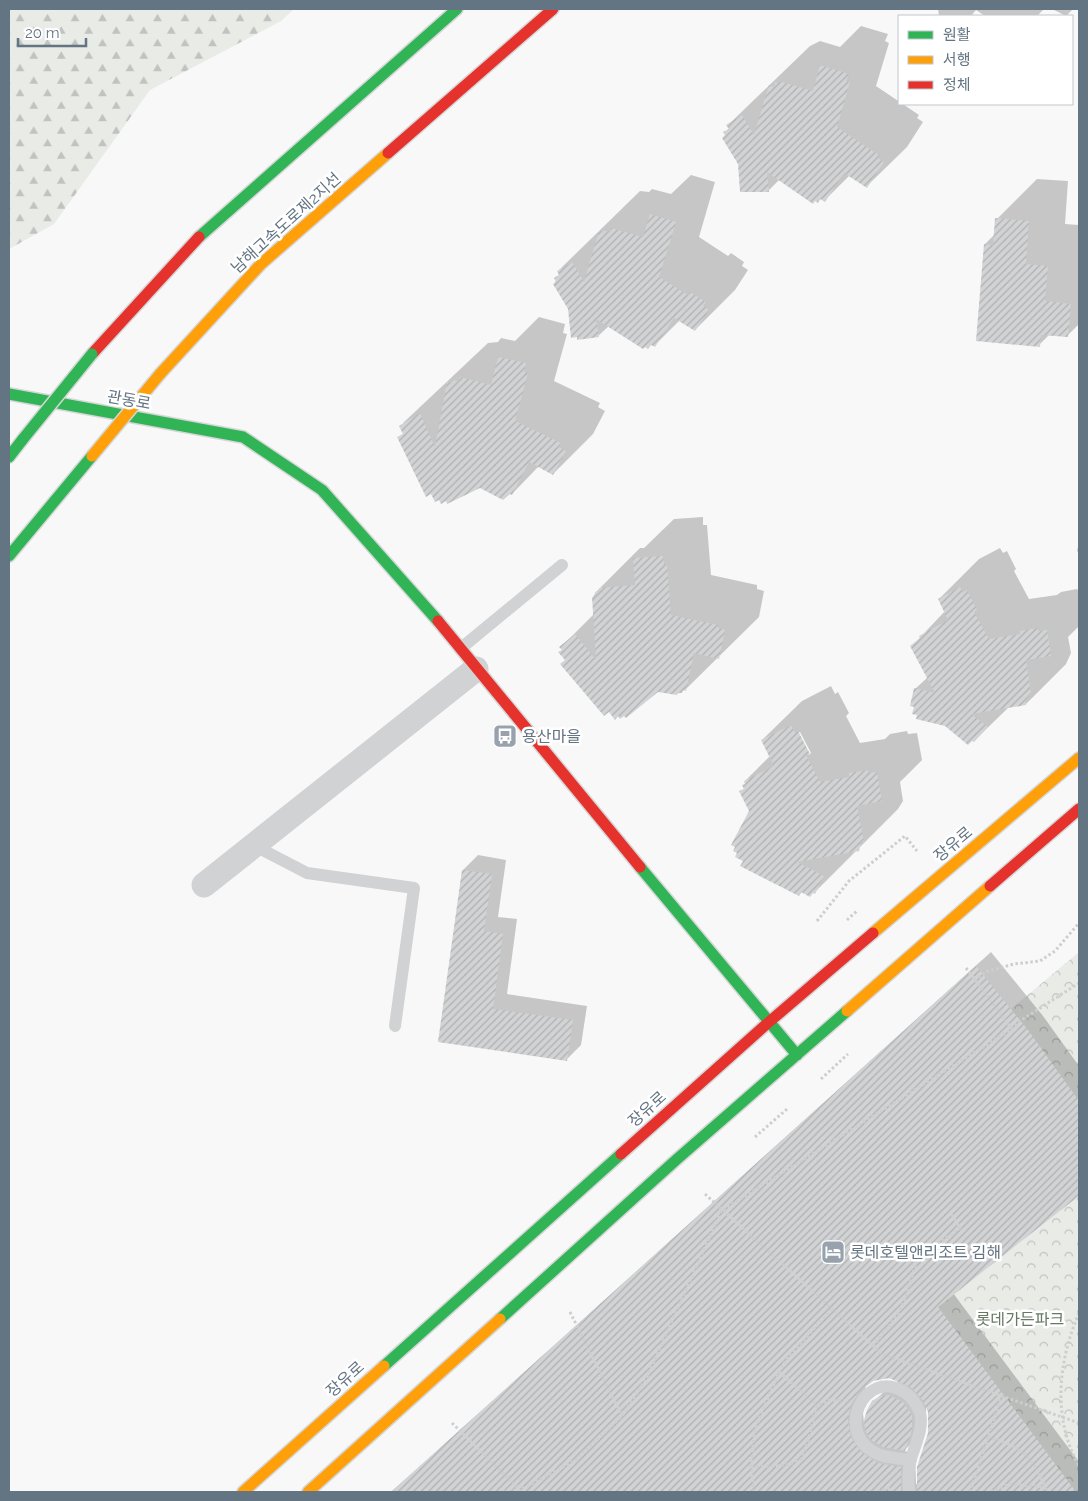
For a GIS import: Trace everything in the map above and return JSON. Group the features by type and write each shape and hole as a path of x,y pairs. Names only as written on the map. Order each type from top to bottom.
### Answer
{"main road":[{"path":"9,457 92,354 210,226 458,9"},
{"name":"남해고속도로제2지선","path":"9,556 160,374 261,264 553,9"},
{"name":"관동로","path":"9,394 243,438 322,490 414,592 460,649"},
{"path":"460,649 797,1055"},
{"name":"장유로","path":"243,1492 769,1022 1079,758"},
{"path":"308,1492 676,1160 1079,809"}],"street":[{"path":"204,885 476,669"}],"lane":[{"path":"460,649 562,565"},
{"path":"253,845 307,873 414,888 394,1026"},
{"path":"909,1492 911,1460 918,1440 920,1414 911,1396 898,1387 885,1386 873,1391 862,1400 856,1412 858,1436 867,1447 880,1454 911,1460"}],"path":[{"path":"817,921 850,881 905,836 916,852"},
{"path":"974,980 988,971 1014,964 1040,961 1055,951 1079,923"},
{"path":"966,968 1012,1029"},
{"path":"503,1492 520,1490 576,1460 622,1416 646,1379 721,1211 1012,1029 1020,1021 1079,984"},
{"path":"821,1079 848,1054"},
{"path":"755,1137 786,1109"},
{"path":"705,1194 721,1211 882,1354 1079,1422"},
{"path":"873,1346 897,1316 907,1294 917,1260 960,1228 951,1213"},
{"path":"754,1492 751,1467 755,1429 779,1372 788,1357 832,1309"},
{"path":"570,1312 622,1416"},
{"path":"1079,1313 1063,1358 1061,1389 1062,1416 1068,1442 1079,1466"},
{"path":"779,1372 817,1405"},
{"path":"970,1492 1002,1395"},
{"path":"751,1467 788,1464 801,1459 808,1445 809,1430 817,1405 829,1400 847,1401 859,1406"},
{"path":"452,1423 520,1490"},
{"path":"988,1437 1019,1448 1032,1460 1047,1492"},
{"path":"991,1492 1010,1484 1045,1487"}],"green space":[{"path":"9,9 294,9 281,21 150,90 54,224 9,249"},
{"path":"1079,952 1079,1101 1011,1009"},
{"name":"롯데가든파크","path":"1079,1196 1079,1492 1076,1492 938,1307"}],"building":[{"path":"820,65 849,74 846,81 850,82 837,127 880,156 878,158 884,162 867,188 844,173 825,202 820,199 818,203 815,201 813,204 767,172 769,192 740,192 738,164 722,138 725,135 723,132 729,129 726,125 742,115 754,135 769,85 774,87 775,82 778,83 779,81 813,91"},
{"path":"650,214 676,222 659,277 688,295 690,292 706,302 703,306 709,310 695,331 674,318 655,347 651,345 648,349 645,347 643,349 596,319 599,337 577,340 577,337 571,338 568,309 553,284 556,282 554,278 559,275 557,271 572,262 584,282 599,231 610,231 611,228 643,237"},
{"path":"995,218 1029,221 1026,264 1048,266 1045,301 1071,304 1068,337 1041,335 1040,347 976,341 984,244 993,245"},
{"path":"498,357 526,363 524,372 528,373 515,421 561,443 559,447 566,451 553,475 529,462 512,495 510,494 503,500 480,488 447,504 446,501 441,504 439,500 435,502 431,494 426,497 397,437 403,434 399,426 420,413 435,447 447,382 458,381 460,377 491,385"},
{"path":"663,556 664,564 667,564 671,615 718,625 718,628 725,630 719,659 694,653 686,691 683,690 682,693 677,693 677,695 658,692 626,718 624,716 620,719 618,716 615,720 609,712 604,716 560,664 565,660 558,652 562,650 559,647 575,634 596,660 592,597 596,596 595,592 599,591 599,588 635,585 633,558"},
{"path":"960,587 963,592 967,590 977,610 974,612 989,639 1020,634 1020,631 1038,628 1038,631 1047,630 1051,656 1026,660 1031,694 1028,694 1029,699 1025,700 1026,705 971,714 988,727 974,742 972,741 968,745 945,726 916,719 917,715 912,714 914,707 910,706 914,688 935,693 910,646 920,638 919,636 948,620 938,599"},
{"path":"791,725 795,733 798,731 810,754 806,755 820,782 849,777 849,773 868,770 868,773 877,772 882,801 857,806 864,842 861,842 859,851 797,862 824,876 815,894 813,893 810,897 801,892 799,896 740,866 743,861 735,857 737,853 733,851 735,847 731,845 749,811 739,791 744,789 742,785 745,784 744,781 774,766 761,740"},
{"path":"462,870 492,874 484,931 503,934 493,1009 573,1020 567,1061 438,1042"},
{"name":"롯데호텔앤리조트 김해","path":"976,966 1028,1030 1079,1101 1079,1196 938,1307 1076,1492 917,1492 917,1467 928,1433 928,1412 922,1399 912,1388 889,1378 873,1381 860,1391 851,1404 848,1421 851,1437 861,1452 878,1463 901,1467 901,1492 391,1492"},
{"path":"889,1395 903,1402 912,1415 912,1430 905,1451 883,1447 871,1440 865,1431 864,1420 872,1401 880,1396"}],"traffic: fast":[{"path":"199,237 457,9"},
{"path":"23,439 92,354"},
{"path":"9,394 243,437 322,490 438,621"},
{"path":"9,457 23,439"},
{"path":"9,556 92,456"},
{"path":"640,867 797,1055"},
{"path":"500,1319 676,1160 847,1011"},
{"path":"384,1366 621,1154"}],"traffic: slow":[{"path":"160,374 261,264 388,153"},
{"path":"92,456 160,374"},
{"path":"873,933 1079,758"},
{"path":"847,1011 990,886"},
{"path":"308,1492 500,1319"},
{"path":"243,1492 384,1366"}],"traffic: jam":[{"path":"388,153 553,9"},
{"path":"92,354 199,237"},
{"path":"438,621 640,867"},
{"path":"990,886 1079,809"},
{"path":"621,1154 769,1022 873,933"}],"place":[{"name":"용산마을","path":"505,736"},
{"name":"롯데호텔앤리조트 김해","path":"833,1252"}]}
